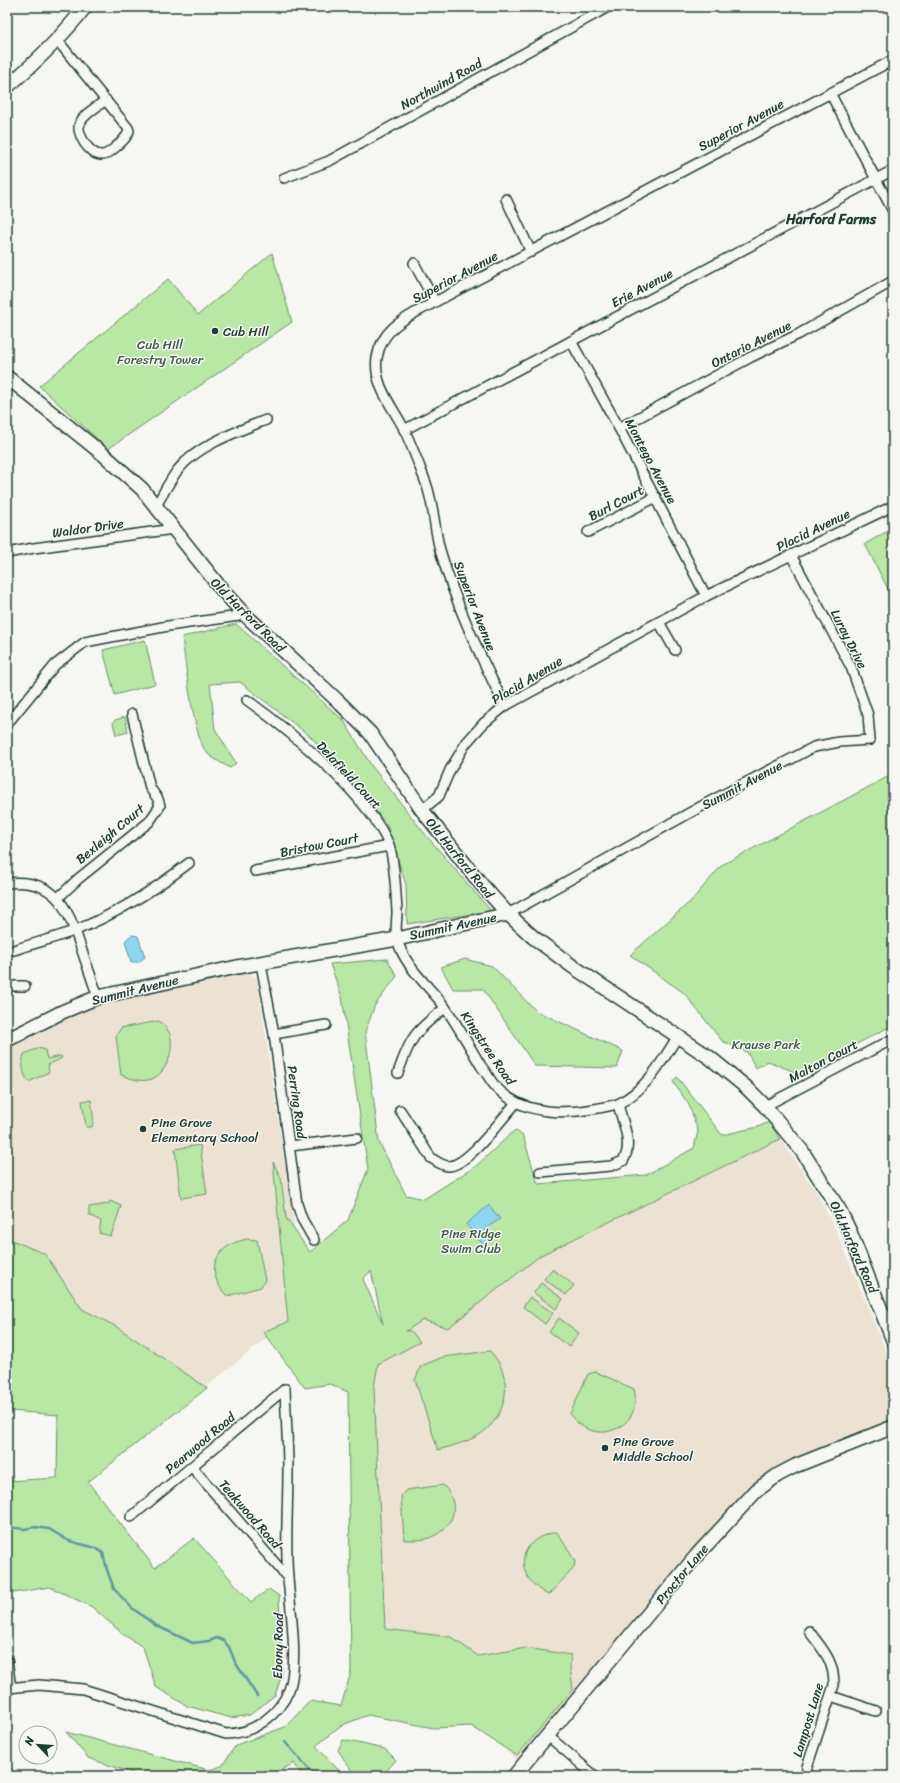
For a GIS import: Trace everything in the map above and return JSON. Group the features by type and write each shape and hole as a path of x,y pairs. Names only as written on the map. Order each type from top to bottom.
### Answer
{"street":[{"path":"7,87 58,41 85,7"},
{"name":"Northwind Road","path":"284,178 329,161 608,7"},
{"path":"58,41 106,100 128,128 129,132 124,140 108,153 98,155 93,153 81,137 78,128 82,118 106,100"},
{"name":"Superior Avenue","path":"505,706 461,612 440,549 434,513 426,484 404,430 380,386 376,371 377,358 383,339 388,332 400,322 436,302 893,60"},
{"path":"830,93 893,211"},
{"name":"Erie Avenue","path":"404,430 893,170"},
{"path":"506,199 531,252"},
{"path":"414,264 436,302"},
{"name":"Ontario Avenue","path":"620,428 751,357 799,334 893,281"},
{"name":"Montego Avenue","path":"571,341 620,428 706,596"},
{"name":"Old Harford Road","path":"7,377 121,469 142,489 215,583 242,612 339,702 370,734 422,810 481,884 508,914 533,937 556,955 724,1068 765,1106 802,1151 840,1211 853,1238 893,1340"},
{"path":"156,506 177,470 197,452 214,442 266,420"},
{"name":"Burl Court","path":"588,532 656,497"},
{"name":"Placid Avenue","path":"422,810 439,796 450,770 466,743 484,723 505,706 706,596 893,506"},
{"name":"Waldor Drive","path":"7,553 174,530"},
{"name":"Luray Drive","path":"791,555 850,667 868,715 870,740"},
{"path":"7,724 55,665 85,642 168,626 239,616 242,612"},
{"path":"659,622 675,650"},
{"name":"Delafield Court","path":"247,700 291,735 341,782 367,810 389,846 396,900 397,939"},
{"name":"Bexleigh Court","path":"58,898 78,879 149,822 160,806 158,798 150,788 132,714"},
{"name":"Summit Avenue","path":"7,1040 62,1012 98,997 237,967 397,939 508,914 704,804 814,747 838,742 870,740"},
{"name":"Bristow Court","path":"255,870 389,846"},
{"path":"14,950 76,930 129,905 189,863"},
{"path":"7,883 23,882 34,884 49,890 66,907 76,930 98,997"},
{"name":"Kingstree Road","path":"397,939 410,965 445,1008 494,1085 505,1096 516,1103 544,1111 565,1112 591,1111 618,1104 628,1099 645,1085 678,1036"},
{"name":"Perring Road","path":"261,964 274,1034 297,1204 302,1219 314,1240"},
{"path":"7,986 25,986"},
{"path":"398,1073 406,1048 414,1036 423,1025 445,1008"},
{"path":"274,1034 326,1025"},
{"name":"Malton Court","path":"765,1106 893,1039"},
{"path":"400,1110 431,1158 448,1166 458,1164 479,1147 516,1103"},
{"path":"540,1172 611,1166 623,1161 628,1150 628,1143 618,1104"},
{"path":"290,1146 356,1138"},
{"name":"Pearwood Road","path":"131,1517 285,1389"},
{"name":"Ebony Road","path":"9,1688 39,1685 83,1689 220,1733 236,1734 244,1732 270,1717 281,1705 290,1688 293,1667 291,1604 288,1578 288,1469 285,1389"},
{"name":"Proctor Lane","path":"514,1776 697,1554 757,1490 772,1479 795,1466 893,1427"},
{"name":"Teakwood Road","path":"192,1467 288,1578"},
{"name":"Lampost Lane","path":"806,1776 813,1749 834,1685 830,1659 809,1631"},
{"path":"7,1660 9,1688"},
{"path":"831,1696 876,1711"},
{"path":"548,1736 595,1776"}],"shaded area":[{"name":"Pine Grove Elementary School","path":"247,972 257,978 306,1306 181,1407 7,1257 7,1047 45,1027 109,1002 148,991"},
{"name":"Pine Grove Middle School","path":"780,1139 815,1190 834,1225 893,1368 893,1421 771,1478 520,1763 466,1716 387,1714 373,1355 423,1319 448,1327 541,1255"}],"green space":[{"name":"Cub Hill Forestry Tower","path":"272,253 292,322 108,449 39,386 168,279 198,315"},
{"path":"893,528 893,599 865,544"},
{"path":"236,624 344,721 371,765 425,834 491,911 407,924 406,885 386,823 311,737 240,682 210,684 215,729 236,763 230,768 207,753 202,745 194,716 182,637"},
{"path":"145,640 155,684 115,695 103,650"},
{"path":"125,717 128,732 116,735 113,723 115,720"},
{"name":"Krause Park","path":"893,774 893,1025 799,1074 768,1061 756,1068 747,1052 722,1041 684,993 630,955 691,901 722,865"},
{"name":"Pine Ridge Swim Club","path":"387,959 397,976 375,1005 365,1032 379,1142 406,1195 424,1199 476,1166 515,1130 523,1136 538,1184 646,1175 694,1148 698,1131 689,1105 673,1082 677,1077 722,1135 758,1127 769,1122 780,1139 541,1255 448,1328 423,1320 406,1331 411,1331 420,1342 378,1364 374,1387 385,1629 451,1637 478,1656 526,1648 571,1655 570,1667 573,1689 517,1756 471,1726 433,1728 368,1715 340,1726 316,1746 344,1776 303,1776 294,1763 271,1776 141,1776 88,1758 66,1732 209,1770 222,1766 236,1745 285,1727 310,1701 341,1706 351,1672 348,1392 330,1384 305,1388 263,1332 288,1322 273,1162 281,1178 286,1218 310,1252 348,1220 368,1169 342,997 330,964","holes":["371,1271 383,1324 363,1279"]},
{"path":"465,959 492,966 536,1011 623,1051 617,1068 535,1066 483,989 453,989 441,967"},
{"path":"159,1021 167,1029 171,1039 171,1051 167,1064 163,1070 154,1078 148,1080 134,1079 121,1075 116,1036 121,1028"},
{"path":"39,1048 45,1050 47,1059 61,1056 62,1058 48,1065 49,1072 29,1082 25,1077 23,1069 24,1054"},
{"path":"91,1100 93,1123 92,1127 86,1127 82,1101"},
{"path":"200,1145 207,1194 181,1198 175,1149"},
{"path":"110,1201 121,1206 111,1236 99,1233 101,1221 89,1215 89,1207 108,1204"},
{"path":"7,1238 45,1254 82,1309 117,1327 207,1388 88,1482 155,1568 194,1538 251,1602 269,1589 279,1596 282,1675 275,1695 250,1715 231,1718 187,1706 156,1687 143,1647 124,1635 92,1607 50,1587 7,1594 7,1481 57,1478 58,1415 11,1411 7,1408"},
{"path":"247,1239 257,1240 265,1280 261,1287 227,1296 220,1287 216,1277 214,1269 216,1260 220,1253 227,1247 236,1242"},
{"path":"552,1269 574,1285 566,1295 544,1279"},
{"path":"541,1283 563,1299 556,1309 534,1293"},
{"path":"530,1297 553,1313 545,1324 523,1307"},
{"path":"559,1318 579,1333 569,1347 549,1332"},
{"path":"490,1351 499,1363 505,1383 505,1393 500,1412 487,1429 479,1435 464,1442 438,1450 415,1380 421,1366 443,1357"},
{"path":"596,1372 634,1389 635,1403 631,1415 624,1424 614,1430 603,1432 591,1430 580,1425 570,1414 588,1374"},
{"path":"443,1485 453,1501 454,1509 449,1524 443,1530 426,1539 404,1540 401,1496 406,1490"},
{"path":"557,1532 575,1561 574,1568 548,1595 536,1587 528,1578 524,1568 524,1559 527,1550 533,1542 543,1536"},
{"path":"343,1740 385,1749 396,1760 382,1776 355,1776 338,1750"}],"water":[{"path":"131,935 138,936 145,957 139,962 131,962 125,941"},
{"path":"489,1205 500,1219 485,1229 493,1239 484,1246 466,1224"}],"waterway":[{"path":"7,1527 24,1529 35,1527 49,1529 69,1541 96,1548 103,1553 114,1589 132,1608 155,1625 193,1643 209,1641 217,1638 224,1641 229,1647 235,1662 257,1696"},
{"path":"285,1742 315,1776"}],"place":[{"name":"Cub Hill","path":"215,331"},
{"name":"Pine Grove Elementary School","path":"143,1129"},
{"name":"Pine Grove Middle School","path":"605,1448"}],"district":[{"name":"Harford Farms","path":"831,219"}]}
